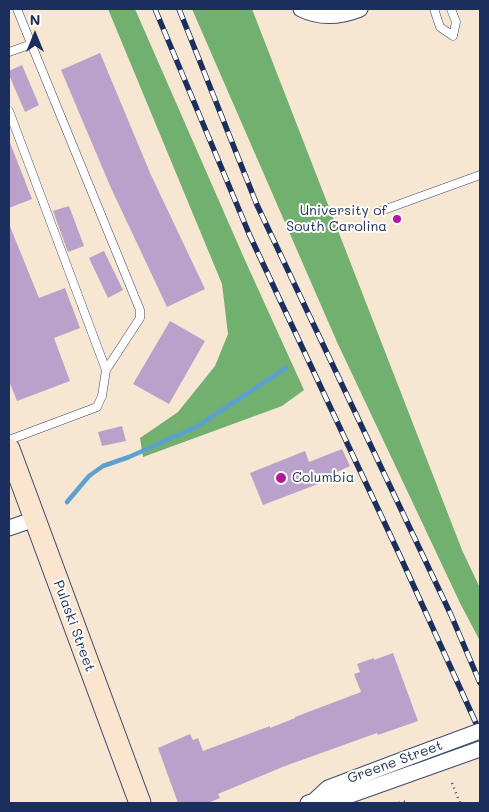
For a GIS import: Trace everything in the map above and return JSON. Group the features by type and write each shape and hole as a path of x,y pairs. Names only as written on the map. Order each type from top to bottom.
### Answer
{"street":[{"path":"302,9 316,15 328,16 339,16 360,9"},
{"name":"Pulaski Street","path":"9,449 140,803"},
{"path":"9,528 34,519"},
{"name":"Greene Street","path":"311,802 328,788 480,731"},
{"name":"Greene Street","path":"311,802 331,802 480,749"}],"lane":[{"path":"9,440 97,407 102,396 106,370 140,318 140,310 17,9"},
{"path":"434,9 440,27 453,36 456,22 451,9"},
{"path":"9,52 32,44"},
{"path":"9,111 106,370"},
{"path":"378,212 480,175"}],"path":[{"path":"452,784 460,803"},
{"path":"399,803 407,800"}],"green space":[{"path":"108,9 135,9 304,390 282,406 143,457 140,438 178,412 215,366 228,334 222,284"},
{"path":"192,9 252,9 462,550 480,588 480,641 460,603 337,342"}],"building":[{"path":"100,53 151,175 205,289 167,307 111,188 61,70"},
{"path":"22,65 39,105 25,112 9,75 9,71"},
{"path":"9,140 32,199 9,208"},
{"path":"69,206 84,246 68,252 53,211"},
{"path":"9,224 39,298 65,288 80,328 54,338 70,381 17,401 9,381"},
{"path":"104,251 123,290 108,298 89,258"},
{"path":"170,321 205,341 169,404 133,384"},
{"path":"122,426 126,441 102,446 98,432"},
{"path":"342,449 350,466 317,481 318,484 263,505 250,473 305,451 309,462"},
{"path":"393,653 418,721 378,735 377,733 285,766 218,794 220,798 208,803 178,803 158,748 190,734 193,740 198,738 203,751 270,726 270,728 361,692 354,674 360,672 357,664"}],"waterway":[{"path":"67,502 89,476 103,466 129,457 196,427 286,368"}],"railway":[{"path":"155,9 250,236 401,558 480,732"},
{"path":"179,9 257,205 451,615 480,683"}],"place":[{"name":"University of South Carolina","path":"397,219"},
{"name":"Columbia","path":"281,478"}]}
